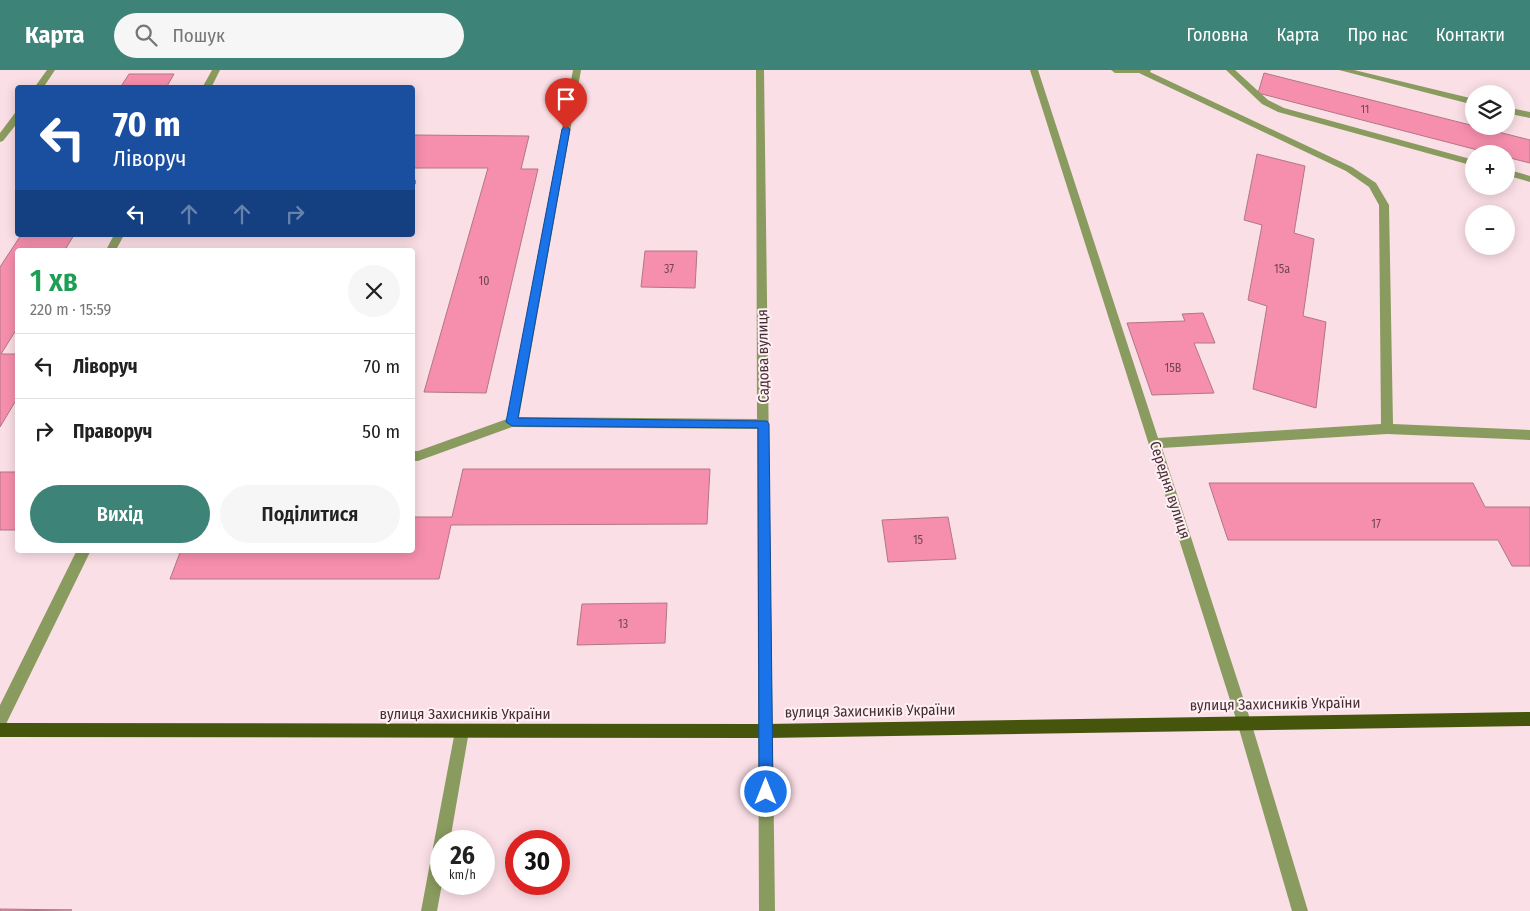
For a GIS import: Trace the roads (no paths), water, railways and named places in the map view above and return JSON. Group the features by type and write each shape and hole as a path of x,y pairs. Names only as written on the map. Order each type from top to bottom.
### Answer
{"main road":[{"name":"вулиця Захисників України","path":"0,730 766,731 1530,719"}],"street":[{"path":"40,85 50,70"},
{"path":"208,85 216,70"},
{"path":"512,422 577,70"},
{"name":"Садова вулиця","path":"760,70 767,911"},
{"name":"Середня вулиця","path":"1034,70 1244,722 1300,911"},
{"path":"1114,70 1147,70"},
{"path":"1140,70 1349,169 1374,186 1384,205 1387,429"},
{"path":"1230,70 1272,106 1465,160"},
{"path":"1343,70 1465,100"},
{"path":"1515,112 1530,116"},
{"path":"0,138 15,119"},
{"path":"1515,175 1530,179"},
{"path":"111,248 118,237"},
{"path":"415,456 512,422 763,424"},
{"path":"1155,444 1387,429 1530,435"},
{"path":"0,721 83,553"},
{"path":"443,830 462,731"},
{"path":"429,911 432,895"}]}
